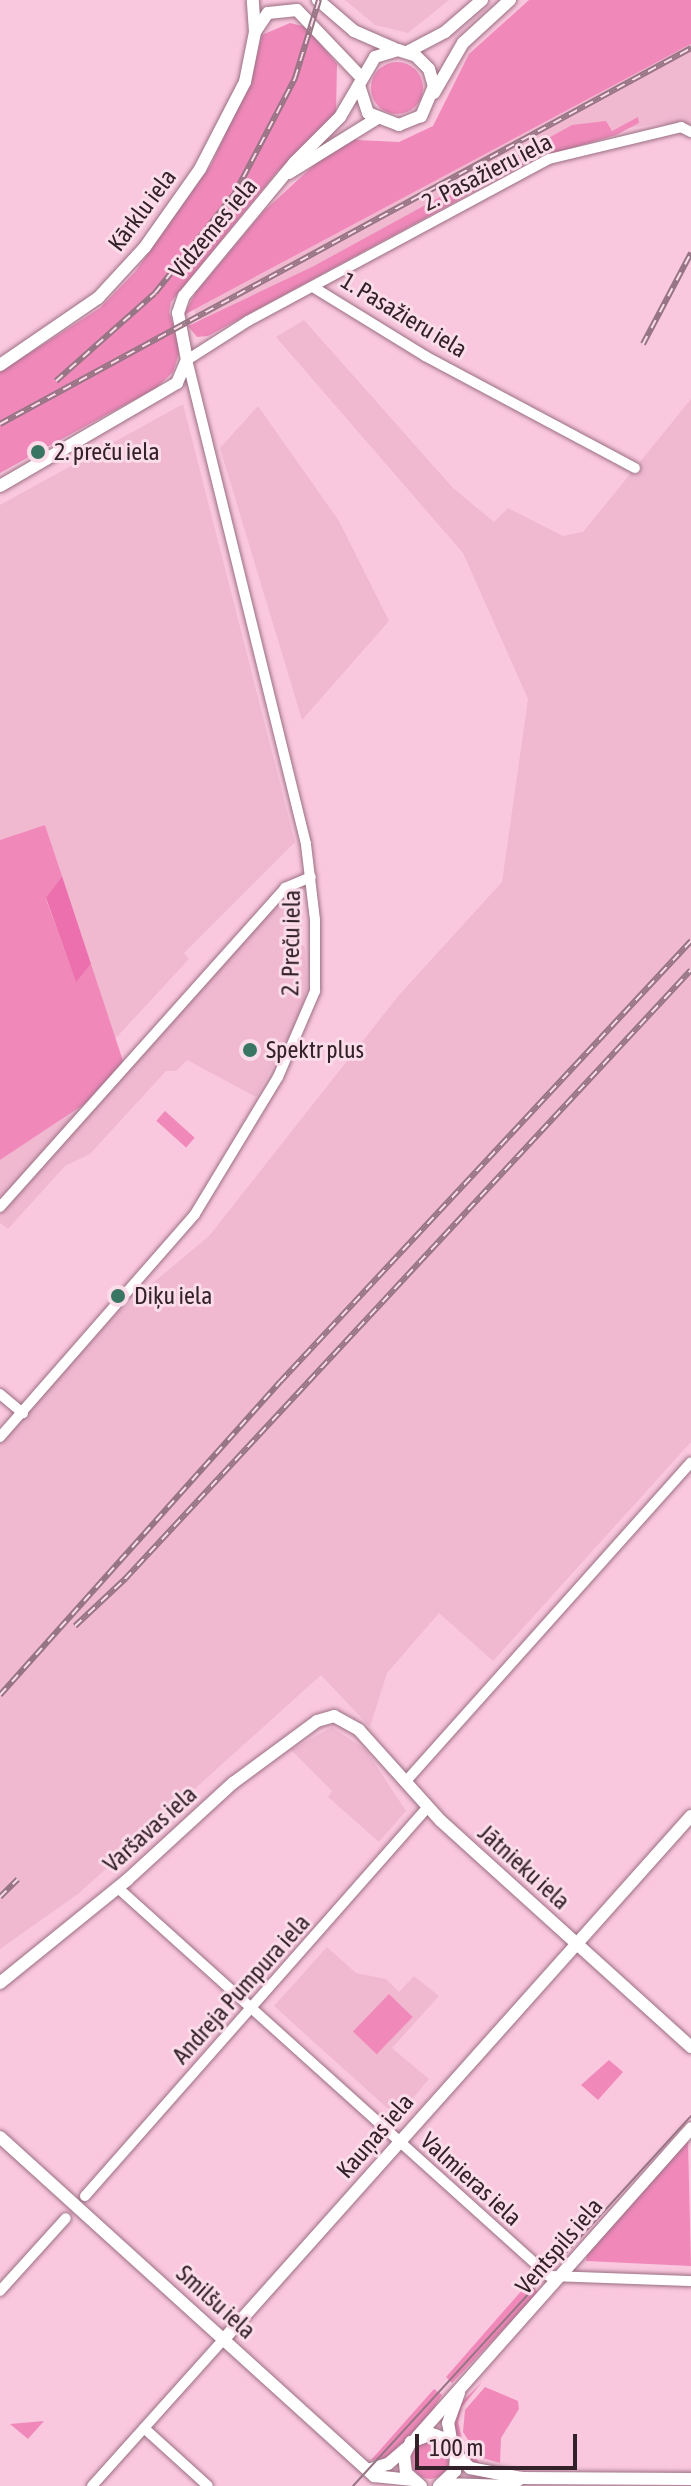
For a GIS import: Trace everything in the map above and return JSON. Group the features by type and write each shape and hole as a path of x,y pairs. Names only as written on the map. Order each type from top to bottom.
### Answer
{"street":[{"name":"Kārklu iela","path":"0,365 98,298 145,247 224,126 245,82 255,32 253,0"},
{"path":"297,0 360,81 363,105 376,119 411,122 433,96 454,54 510,0"},
{"path":"318,0 354,31 403,51 429,69 433,96"},
{"name":"Vidzemes iela","path":"187,360 178,313 184,296 340,117 375,57 403,51 445,32 482,0"},
{"path":"255,32 276,9 306,14"},
{"name":"Vidzemes iela","path":"289,173 376,119"},
{"name":"2. Pasažieru iela","path":"313,287 549,159 681,127 691,132"},
{"name":"1. Pasažieru iela","path":"0,486 160,395 177,383 187,360 248,321 313,287 425,356 635,468"},
{"name":"2. Preču iela","path":"0,1437 170,1247 271,1090 315,991 311,877 278,717 187,360"},
{"path":"0,1207 285,888 311,877"},
{"path":"0,1394 23,1413"},
{"path":"407,1780 691,1462"},
{"name":"Jātnieku iela","path":"334,1716 359,1730 396,1775 407,1780 427,1808 691,2047"},
{"name":"Varšavas iela","path":"0,1983 118,1888 233,1783 317,1721 334,1716"},
{"name":"Andreja Pumpura iela","path":"85,2196 427,1808"},
{"name":"Kauņas iela","path":"92,2486 691,1816"},
{"name":"Valmieras iela","path":"118,1888 549,2276 691,2281"},
{"name":"Ventspils iela","path":"412,2442 459,2393 691,2128"},
{"name":"Smilšu iela","path":"0,2137 224,2339 369,2477"},
{"path":"0,2291 66,2218"},
{"name":"Ventspils iela","path":"454,2449 448,2423 459,2393"},
{"path":"144,2428 208,2486"},
{"path":"369,2477 412,2442 432,2434 454,2449 470,2468 521,2478 691,2479"},
{"path":"412,2442 403,2464 417,2484"},
{"path":"441,2485 455,2471 454,2449"},
{"path":"369,2477 417,2484"},
{"path":"441,2485 510,2486 521,2478"}],"shaded area":[{"path":"345,0 449,0 408,33 375,25"},
{"path":"529,0 691,0 691,44 184,315 196,292 263,212 325,155 353,135 357,140 399,142 433,126 469,54"},
{"path":"290,23 306,27 337,64 336,115 276,173 171,302 169,312 181,347 173,372 156,388 45,448 42,442 33,447 36,453 0,473 0,372 100,308 135,272 211,165 251,78 262,35"},
{"path":"691,44 691,126 661,123 611,131 606,121 200,323 194,310"},
{"path":"397,62 415,70 423,88 415,106 397,114 379,106 371,88 379,70"},
{"path":"638,117 639,123 616,135 534,159 208,336 197,337 188,326 312,267 572,125 606,121 612,131"},
{"path":"304,320 453,488 494,522 508,508 563,536 583,532 691,399 691,1442 493,1661 439,1613 387,1673 370,1727 321,1675 78,1894 0,1949 0,1444 117,1313 209,1236 399,995 502,882 528,699 463,553 276,337"},
{"path":"183,404 295,842 184,953 189,959 115,1039 45,825 0,840 0,505"},
{"path":"258,406 339,521 389,621 302,720 220,448"},
{"path":"45,825 62,876 46,899 76,981 91,964 124,1064 92,1099 0,1160 0,840"},
{"path":"62,876 91,964 76,982 46,898"},
{"path":"279,890 293,903 290,907 302,924 299,941 305,948 307,990 299,1018 256,1097 187,1060 176,1071 166,1071 90,1154 65,1166 8,1229 0,1223 0,1160 92,1099"},
{"path":"165,1111 195,1138 186,1147 156,1121"},
{"path":"332,1727 366,1750 406,1811 379,1842 328,1797 332,1791 291,1750"},
{"path":"327,1947 356,1973 386,1979 399,1992 414,1976 439,1996 392,2048 429,2079 397,2117 274,2006"},
{"path":"389,1994 413,2017 377,2054 353,2031"},
{"path":"609,2060 623,2072 598,2100 581,2085"},
{"path":"688,2141 691,2266 586,2261 587,2255"},
{"path":"530,2281 538,2293 452,2383 446,2377"},
{"path":"482,2382 462,2407 458,2422 463,2443 483,2467 465,2457 452,2433 461,2403"},
{"path":"485,2387 518,2401 519,2409 501,2438 500,2463 479,2457 463,2432 465,2410"},
{"path":"434,2389 442,2395 426,2421 387,2459 371,2460"},
{"path":"44,2421 28,2439 10,2424"},
{"path":"430,2441 443,2447 449,2460 443,2473 430,2479 417,2473 411,2460 417,2447"}],"tram line":[{"path":"353,2486 691,2116"}],"railway":[{"path":"56,381 155,293 235,193 295,78 319,0"},
{"path":"0,424 691,48"},
{"path":"643,344 691,253"},
{"path":"0,1695 280,1382 691,941"},
{"path":"75,1626 125,1579 691,970"},
{"path":"0,1897 18,1879"}],"place":[{"name":"2. preču iela","path":"38,452"},
{"name":"Spektr plus","path":"250,1050"},
{"name":"Diķu iela","path":"118,1296"}]}
